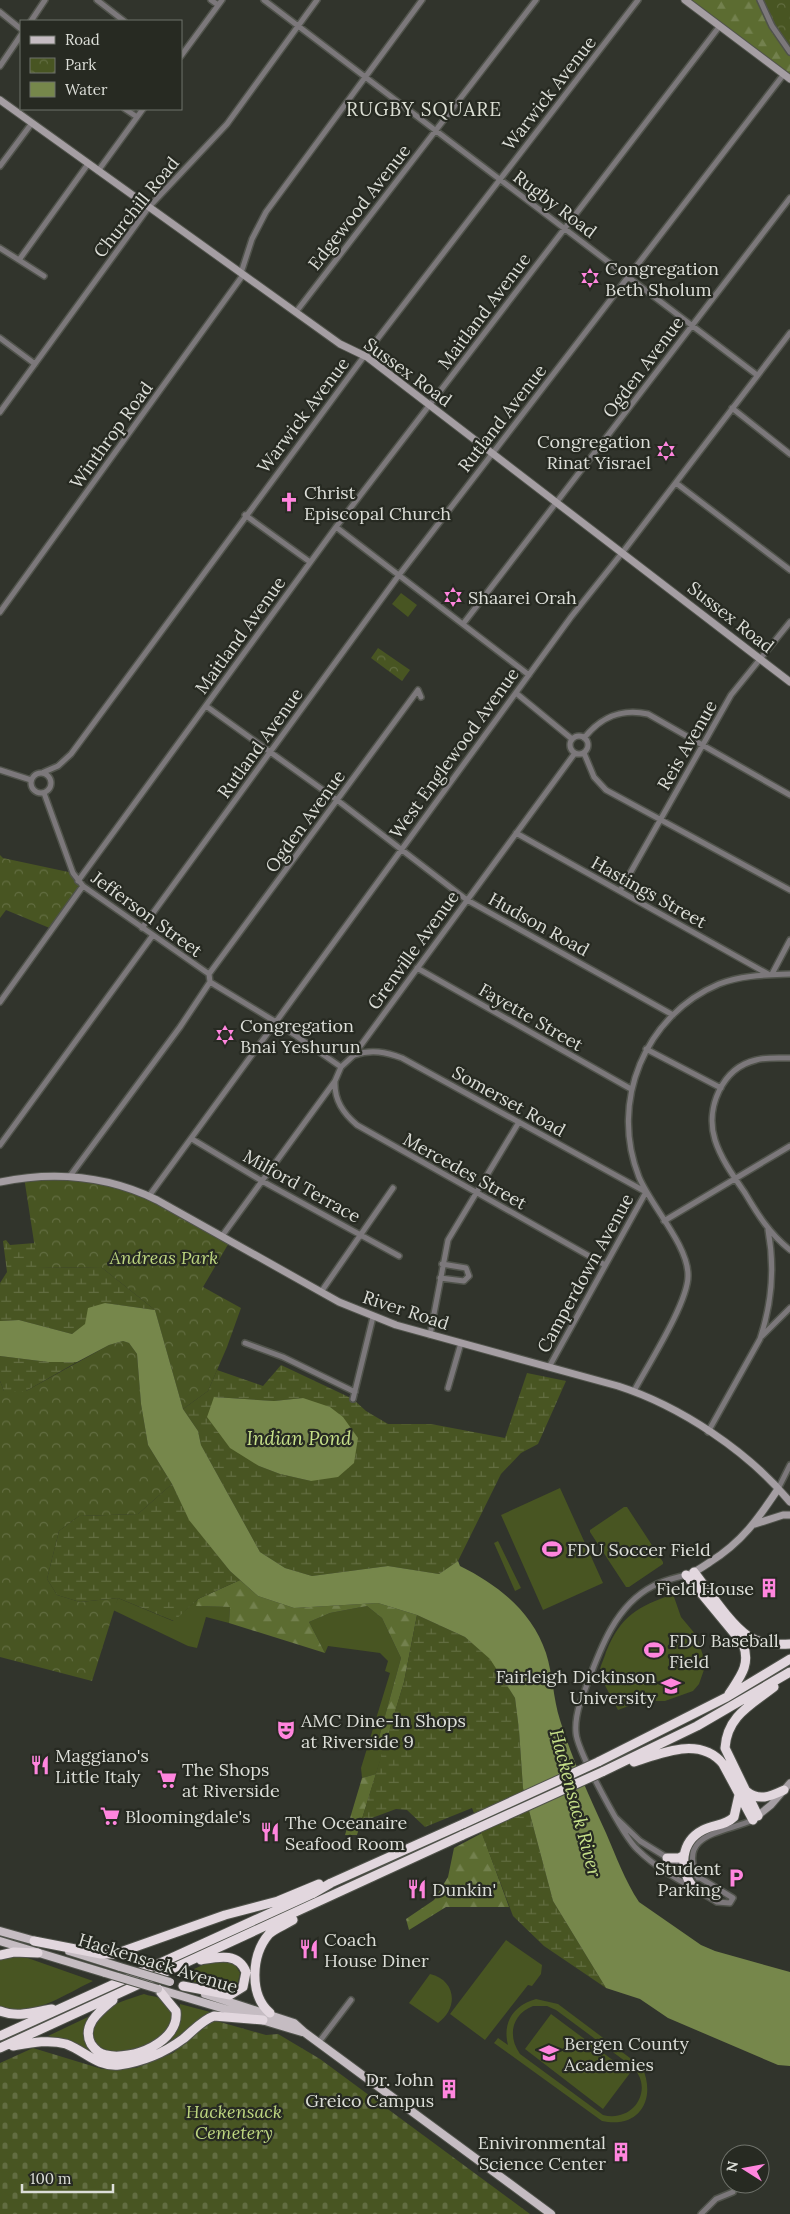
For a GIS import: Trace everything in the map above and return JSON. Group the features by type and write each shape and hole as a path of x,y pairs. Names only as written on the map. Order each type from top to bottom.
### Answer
{"highway":[{"path":"690,1573 748,1636 775,1644 790,1644"},
{"path":"690,1573 743,1644 745,1669 727,1697"},
{"path":"0,2036 598,1762 727,1697 790,1659"},
{"path":"0,2048 602,1772 697,1726 790,1673"},
{"path":"756,1818 743,1793 726,1748 726,1737 730,1725 738,1716 790,1673"},
{"path":"602,1772 674,1750 694,1748 717,1756 743,1793 758,1798 769,1797 787,1787"},
{"path":"693,1887 686,1878 683,1868 684,1855 687,1848 700,1831 722,1825 734,1816 743,1793"},
{"path":"667,1858 673,1859 684,1855"},
{"path":"34,1941 101,1954 115,1954 225,1915 278,1901 323,1882 331,1883"},
{"path":"0,2048 36,2042 55,2042 67,2045 101,2063 120,2064 140,2060 165,2051 214,2016 266,2016 256,1991 255,1970 260,1950 272,1932 315,1904"},
{"path":"0,1955 14,1952 38,1953"},
{"path":"183,1986 230,1995 243,1987 246,1975 243,1966 232,1958 218,1957 184,1964"},
{"path":"123,1992 94,2017 89,2027 88,2038 92,2046 106,2055 126,2055 149,2048 162,2041 170,2032 176,2020 176,2011 158,1989"},
{"path":"0,2011 9,2014 24,2014 64,2006"}],"main road":[{"name":"Hackensack Avenue","path":"0,1930 183,1986 304,2032 551,2214"},
{"name":"Hackensack Avenue","path":"0,1941 158,1989 266,2016"}],"street":[{"path":"32,20 45,0"},
{"path":"97,0 123,20"},
{"path":"211,0 218,5"},
{"path":"182,55 222,0"},
{"name":"Rugby Road","path":"264,0 757,375"},
{"name":"Churchill Road","path":"0,412 149,207 227,124 317,0"},
{"name":"Winthrop Road","path":"0,612 242,274 252,239 266,212 422,0"},
{"name":"Edgewood Avenue","path":"296,312 536,0"},
{"name":"Warwick Avenue","path":"44,772 58,766 71,754 245,515 365,355 638,0"},
{"path":"685,0 787,76"},
{"path":"760,0 772,26 790,52"},
{"path":"0,12 20,28"},
{"name":"Maitland Avenue","path":"78,881 336,527 720,27"},
{"path":"0,66 20,36"},
{"name":"Rutland Avenue","path":"142,928 399,575 628,277 787,76"},
{"name":"Sussex Road","path":"0,100 340,344 365,355 790,682"},
{"path":"126,110 137,117"},
{"path":"98,171 142,110"},
{"path":"0,166 32,123"},
{"path":"19,260 88,164"},
{"name":"Ogden Avenue","path":"463,624 790,198"},
{"path":"0,248 44,276"},
{"name":"West Englewood Avenue","path":"149,1196 571,617 676,483 757,375 788,340 790,333"},
{"path":"0,338 35,364"},
{"path":"732,408 790,454"},
{"path":"676,483 790,570"},
{"path":"245,515 310,562"},
{"path":"336,527 529,675"},
{"name":"Reis Avenue","path":"620,891 732,695 790,622"},
{"name":"Ogden Avenue","path":"209,974 418,690 420,697"},
{"path":"516,693 572,739"},
{"name":"Hudson Road","path":"206,706 337,800 467,900 673,1014"},
{"path":"584,738 597,724 612,715 630,711 639,712 656,717 790,795"},
{"path":"584,753 575,754 570,747 572,739 577,736 584,738 588,745 584,753 589,770 599,784 660,820 790,890"},
{"name":"Grenville Avenue","path":"341,1067 354,1056 575,754"},
{"path":"0,770 31,780"},
{"path":"44,772 50,776 52,782 50,789 44,793 34,790 31,780 35,774 44,772"},
{"name":"Jefferson Street","path":"44,793 73,873 83,886 209,974 210,982 276,1022 341,1067"},
{"name":"Hastings Street","path":"516,833 770,974"},
{"path":"0,1002 83,886"},
{"path":"0,1145 153,935"},
{"path":"770,974 790,940"},
{"name":"Fayette Street","path":"417,968 631,1089"},
{"path":"634,1391 687,1289 687,1263 646,1192 635,1166 628,1120 631,1089 646,1049 673,1014 695,997 720,984 747,976 790,974"},
{"path":"70,1176 180,1027 210,982"},
{"path":"646,1049 721,1088"},
{"name":"Somerset Road","path":"354,1056 370,1052 387,1053 402,1058 646,1192"},
{"path":"790,1058 764,1058 746,1063 730,1074 721,1088 713,1107 712,1127 718,1148 735,1179 768,1230 790,1250"},
{"path":"222,1236 336,1081 341,1067"},
{"name":"Mercedes Street","path":"336,1081 338,1101 343,1111 357,1125 605,1266"},
{"path":"430,1335 448,1240 519,1122"},
{"name":"Milford Terrace","path":"192,1139 262,1181 399,1256"},
{"path":"664,1221 790,1146"},
{"name":"River Road","path":"0,1182 33,1176 70,1176 112,1183 149,1196 322,1292 373,1317 430,1335 634,1391 667,1406 708,1432 743,1457 790,1502"},
{"path":"322,1292 393,1188"},
{"name":"Camperdown Avenue","path":"549,1367 646,1192"},
{"path":"708,1432 760,1338 772,1291 772,1258 768,1230"},
{"path":"440,1278 464,1281 469,1276 466,1268 442,1264"},
{"path":"760,1338 790,1308"},
{"path":"353,1399 373,1317"},
{"path":"245,1343 283,1357 355,1392"},
{"path":"448,1388 461,1343"},
{"path":"616,1818 640,1841 733,1898 730,1903 726,1905 717,1902 693,1887 638,1851 626,1837 616,1818 576,1735 577,1714 605,1640 620,1615 641,1594 653,1586 690,1573 740,1540 755,1524 778,1489 790,1465"},
{"path":"755,1524 783,1515 790,1515"},
{"path":"699,1878 694,1869 692,1855 700,1840 705,1836 738,1827 756,1818 787,1787"},
{"path":"318,2042 351,2000"},
{"path":"701,2214 716,2198 727,2194"}],"green space":[{"path":"685,0 758,0 790,51 790,79"},
{"path":"758,0 790,0 790,51 759,4"},
{"path":"401,593 417,605 408,617 392,604"},
{"path":"378,648 410,670 402,681 371,658"},
{"path":"0,855 3,858 73,873 83,886 52,929 6,910 0,918"},
{"name":"Andreas Park","path":"53,1175 131,1189 230,1241 203,1287 241,1308 208,1391 183,1409 155,1310 101,1267 38,1268 24,1177"},
{"path":"6,1240 10,1245 35,1243 39,1268 101,1267 155,1310 105,1303 86,1324 72,1334 19,1320 0,1321 0,1283 7,1272 3,1241"},
{"path":"123,1341 129,1343 137,1354 141,1404 148,1445 172,1484 138,1514 79,1516 59,1531 47,1579 57,1595 80,1602 118,1598 92,1681 0,1657 0,1381 4,1391 26,1391 109,1345"},
{"path":"0,1356 48,1362 77,1362 26,1391 4,1391 0,1381"},
{"path":"281,1365 353,1399 366,1411 388,1424 431,1424 505,1438 527,1373 566,1381 538,1444 521,1453 501,1474 458,1561 439,1574 388,1566 312,1576 285,1568 260,1552 201,1445 198,1431 183,1409 208,1391 217,1370 263,1386","holes":["214,1397 274,1401 303,1398 311,1481 280,1474 259,1466"]},
{"path":"172,1484 189,1519 230,1571 240,1580 198,1599 174,1621 118,1598 80,1602 57,1595 47,1579 59,1531 79,1516 138,1514"},
{"name":"FDU Soccer Field","path":"560,1488 603,1583 543,1610 501,1515"},
{"path":"624,1507 627,1507 663,1562 663,1564 629,1587 626,1587 590,1532 590,1530"},
{"path":"498,1541 521,1588 515,1591 494,1543"},
{"path":"240,1580 258,1596 294,1608 378,1603 417,1615 404,1682 384,1749 377,1745 401,1658 382,1618 367,1606 330,1613 309,1622 325,1653 229,1623 230,1607 196,1606 198,1599"},
{"name":"FDU Baseball Field","path":"673,1594 681,1617 696,1635 706,1664 699,1684 693,1691 665,1701 642,1701 618,1710 599,1674 612,1639 625,1621 640,1608"},
{"path":"118,1598 173,1621 198,1599 197,1606 230,1607 229,1623 206,1617 197,1648 188,1646 113,1610"},
{"path":"367,1606 382,1618 401,1658 377,1745 384,1749 376,1774 362,1778 361,1768 390,1673 385,1671 388,1661 380,1653 328,1646 325,1653 309,1622 330,1613"},
{"path":"417,1615 465,1637 491,1659 515,1698 523,1788 553,1901 606,1988 544,1946 513,1916 472,1808 425,1827 407,1810 396,1809 361,1822 404,1682"},
{"path":"376,1774 357,1835 345,1835 362,1778"},
{"path":"482,1833 509,1907 446,1907 409,1930 406,1919 434,1900 448,1877 454,1848"},
{"path":"506,1940 542,1965 541,1974 532,1986 528,1985 485,2040 450,2014"},
{"path":"4,1956 22,1956 93,1981 35,2008 11,2010 0,2007 0,1959"},
{"path":"223,1959 235,1965 240,1973 237,1986 228,1991 177,1977 209,1962"},
{"path":"430,1974 439,1977 445,1982 452,1995 449,2010 438,2023 409,2003"},
{"path":"144,1994 159,1998 170,2009 171,2021 164,2033 148,2044 127,2050 111,2051 98,2045 92,2035 95,2022 100,2015 115,2004"},
{"path":"536,1999 558,2004 642,2067 646,2079 646,2100 642,2109 635,2116 615,2122 602,2121 494,2043 498,2038 508,2045 508,2022 516,2010","holes":["533,2006 547,2006 556,2010 633,2067 639,2076 642,2086 641,2095 631,2110 614,2116 603,2115 520,2054 516,2047 513,2033 516,2020 520,2014"]},
{"path":"180,2004 214,2013 203,2016 172,2042 171,2039 179,2022"},
{"path":"551,2014 630,2073 603,2109 525,2049"},
{"path":"90,2016 84,2038 91,2054 66,2040 48,2036"},
{"name":"Hackensack Cemetery","path":"213,2020 266,2035 278,2034 320,2059 530,2214 0,2214 0,2063 33,2048 102,2069 136,2068 173,2053"}],"water":[{"name":"Hackensack River","path":"105,1303 155,1310 183,1409 198,1431 201,1445 260,1552 285,1568 312,1576 388,1566 439,1574 458,1561 460,1566 488,1582 523,1612 540,1638 546,1653 558,1712 575,1763 629,1886 639,1902 701,1945 715,1951 790,1972 790,2066 778,2065 668,2018 640,1999 606,1988 553,1901 523,1788 515,1698 490,1659 465,1637 417,1615 378,1603 294,1608 258,1596 230,1571 189,1520 172,1484 148,1445 141,1404 137,1354 129,1343 123,1341 109,1345 77,1362 48,1362 0,1356 0,1321 19,1320 72,1334 85,1324 88,1308"},
{"name":"Indian Pond","path":"214,1397 274,1401 303,1398 330,1407 343,1417 358,1438 354,1463 338,1477 311,1481 280,1474 259,1466 230,1448 207,1417"}],"place":[{"name":"Congregation Beth Sholum","path":"590,278"},
{"name":"Congregation Rinat Yisrael","path":"666,451"},
{"name":"Christ Episcopal Church","path":"289,502"},
{"name":"Shaarei Orah","path":"453,597"},
{"name":"Congregation Bnai Yeshurun","path":"225,1035"},
{"name":"FDU Soccer Field","path":"552,1549"},
{"name":"Field House","path":"769,1588"},
{"name":"FDU Baseball Field","path":"654,1650"},
{"name":"Fairleigh Dickinson University","path":"671,1686"},
{"name":"AMC Dine-In Shops at Riverside 9","path":"286,1730"},
{"name":"Maggiano's Little Italy","path":"40,1765"},
{"name":"The Shops at Riverside","path":"167,1779"},
{"name":"Bloomingdale's","path":"110,1816"},
{"name":"The Oceanaire Seafood Room","path":"270,1832"},
{"name":"Student Parking","path":"736,1878"},
{"name":"Dunkin'","path":"417,1889"},
{"name":"Coach House Diner","path":"309,1949"},
{"name":"Bergen County Academies","path":"549,2053"},
{"name":"Dr. John Greico Campus","path":"449,2089"},
{"name":"Enivironmental Science Center","path":"621,2152"}],"district":[{"name":"RUGBY SQUARE","path":"424,109"}]}
